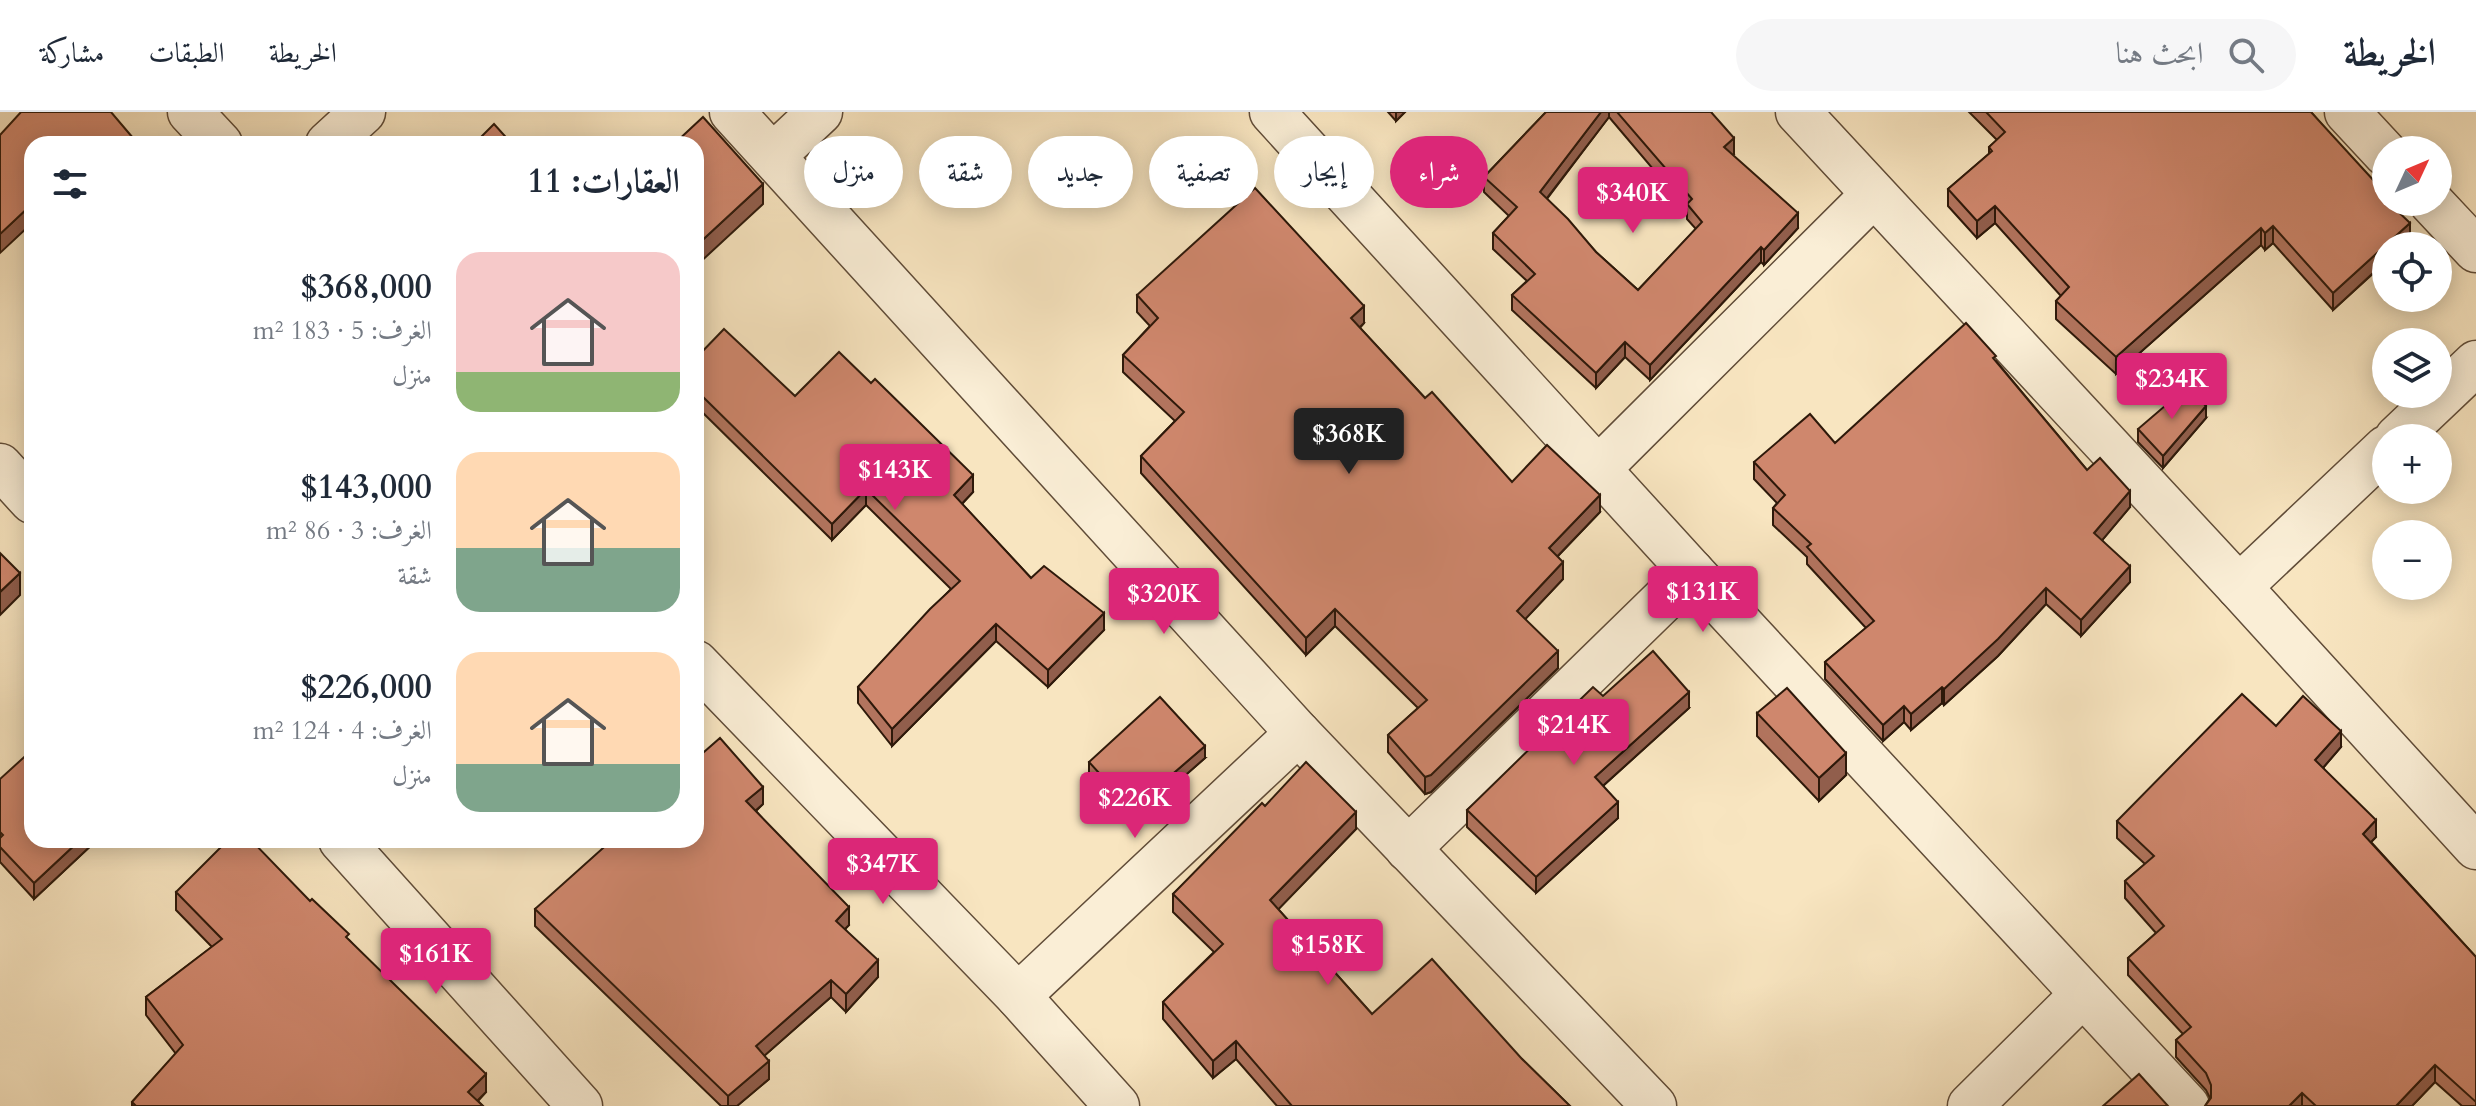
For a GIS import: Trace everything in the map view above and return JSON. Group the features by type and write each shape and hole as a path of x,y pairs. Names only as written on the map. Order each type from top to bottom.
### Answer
{"street":[{"path":"190,112 212,136"},
{"path":"337,136 363,112"},
{"path":"732,112 1298,733 1654,1106"},
{"path":"773,156 820,112"},
{"path":"1272,112 1692,572 2187,1106"},
{"path":"1798,112 2476,847"},
{"path":"2347,112 2372,139"},
{"path":"1599,468 1873,195"},
{"path":"2444,216 2476,250"},
{"path":"2412,424 2476,363"},
{"path":"2239,587 2372,461"},
{"path":"0,466 24,492"},
{"path":"1408,849 1692,572"},
{"path":"704,671 1018,996 1117,1106"},
{"path":"1018,996 1298,733"},
{"path":"348,848 580,1106"},
{"path":"1970,1106 2082,995"}],"building":[{"path":"21,112 111,112 131,136 24,136 24,212 0,234 0,135"},
{"path":"1546,112 1601,112 1540,192 1596,252 1638,290 1702,222 1687,204 1692,199 1617,112 1711,112 1734,138 1724,147 1798,213 1764,250 1761,247 1650,365 1625,342 1596,373 1512,295 1535,274 1493,233 1517,207 1488,181 1488,173"},
{"path":"1986,112 2311,112 2372,179 2372,216 2403,216 2410,223 2400,232 2372,232 2372,258 2333,293 2273,226 2265,233 2261,228 2116,357 2056,301 2069,287 1995,206 1977,221 1948,189 1992,151 1989,147 2005,132"},
{"path":"703,117 763,184 704,239 704,136 683,136"},
{"path":"494,124 505,136 482,136"},
{"path":"1258,191 1364,306 1351,318 1425,398 1432,392 1512,482 1547,445 1600,495 1549,548 1563,562 1517,611 1558,651 1431,775 1425,777 1388,735 1427,700 1335,609 1306,638 1141,456 1184,412 1123,355 1158,318 1137,295 1233,208 1258,208"},
{"path":"1966,323 2087,470 2100,458 2130,491 2094,533 2130,566 2081,620 2046,588 1998,639 1944,689 1942,687 1911,714 1904,706 1883,725 1825,662 1874,621 1807,547 1811,544 1773,508 1785,495 1754,462 1810,414 1835,443"},
{"path":"724,329 795,396 839,352 871,383 875,379 973,475 954,495 1031,578 1044,566 1104,613 1048,670 996,624 892,729 858,687 960,581 866,489 832,524 704,398 704,350"},
{"path":"2187,387 2206,406 2163,456 2138,429"},
{"path":"0,553 20,573 0,592"},
{"path":"1653,651 1689,692 1595,777 1618,802 1536,877 1467,810 1593,687 1603,696"},
{"path":"1787,688 1846,753 1819,778 1757,713"},
{"path":"2242,694 2276,726 2303,696 2341,731 2315,760 2376,820 2363,834 2476,957 2476,1102 2435,1065 2396,1106 2316,1106 2302,1093 2289,1106 2205,1106 2211,1098 2211,1085 2206,1073 2176,1040 2191,1027 2128,958 2164,926 2125,881 2154,856 2117,821"},
{"path":"1160,697 1205,746 1132,809 1089,762"},
{"path":"720,738 763,787 746,801 849,907 836,921 878,960 846,994 831,980 756,1046 769,1061 728,1096 535,909 603,848 704,848 704,752"},
{"path":"24,757 24,848 71,848 34,883 0,847 3,835 0,832 0,779"},
{"path":"1306,762 1356,812 1270,900 1372,1014 1432,959 1522,1059 1570,1106 1292,1106 1236,1041 1213,1061 1163,1002 1223,944 1173,894"},
{"path":"220,848 259,848 310,901 312,899 349,934 346,937 486,1074 468,1092 483,1106 136,1106 132,1102 183,1045 146,997 222,939 176,892"},
{"path":"2139,1074 2168,1106 2103,1106"}]}
